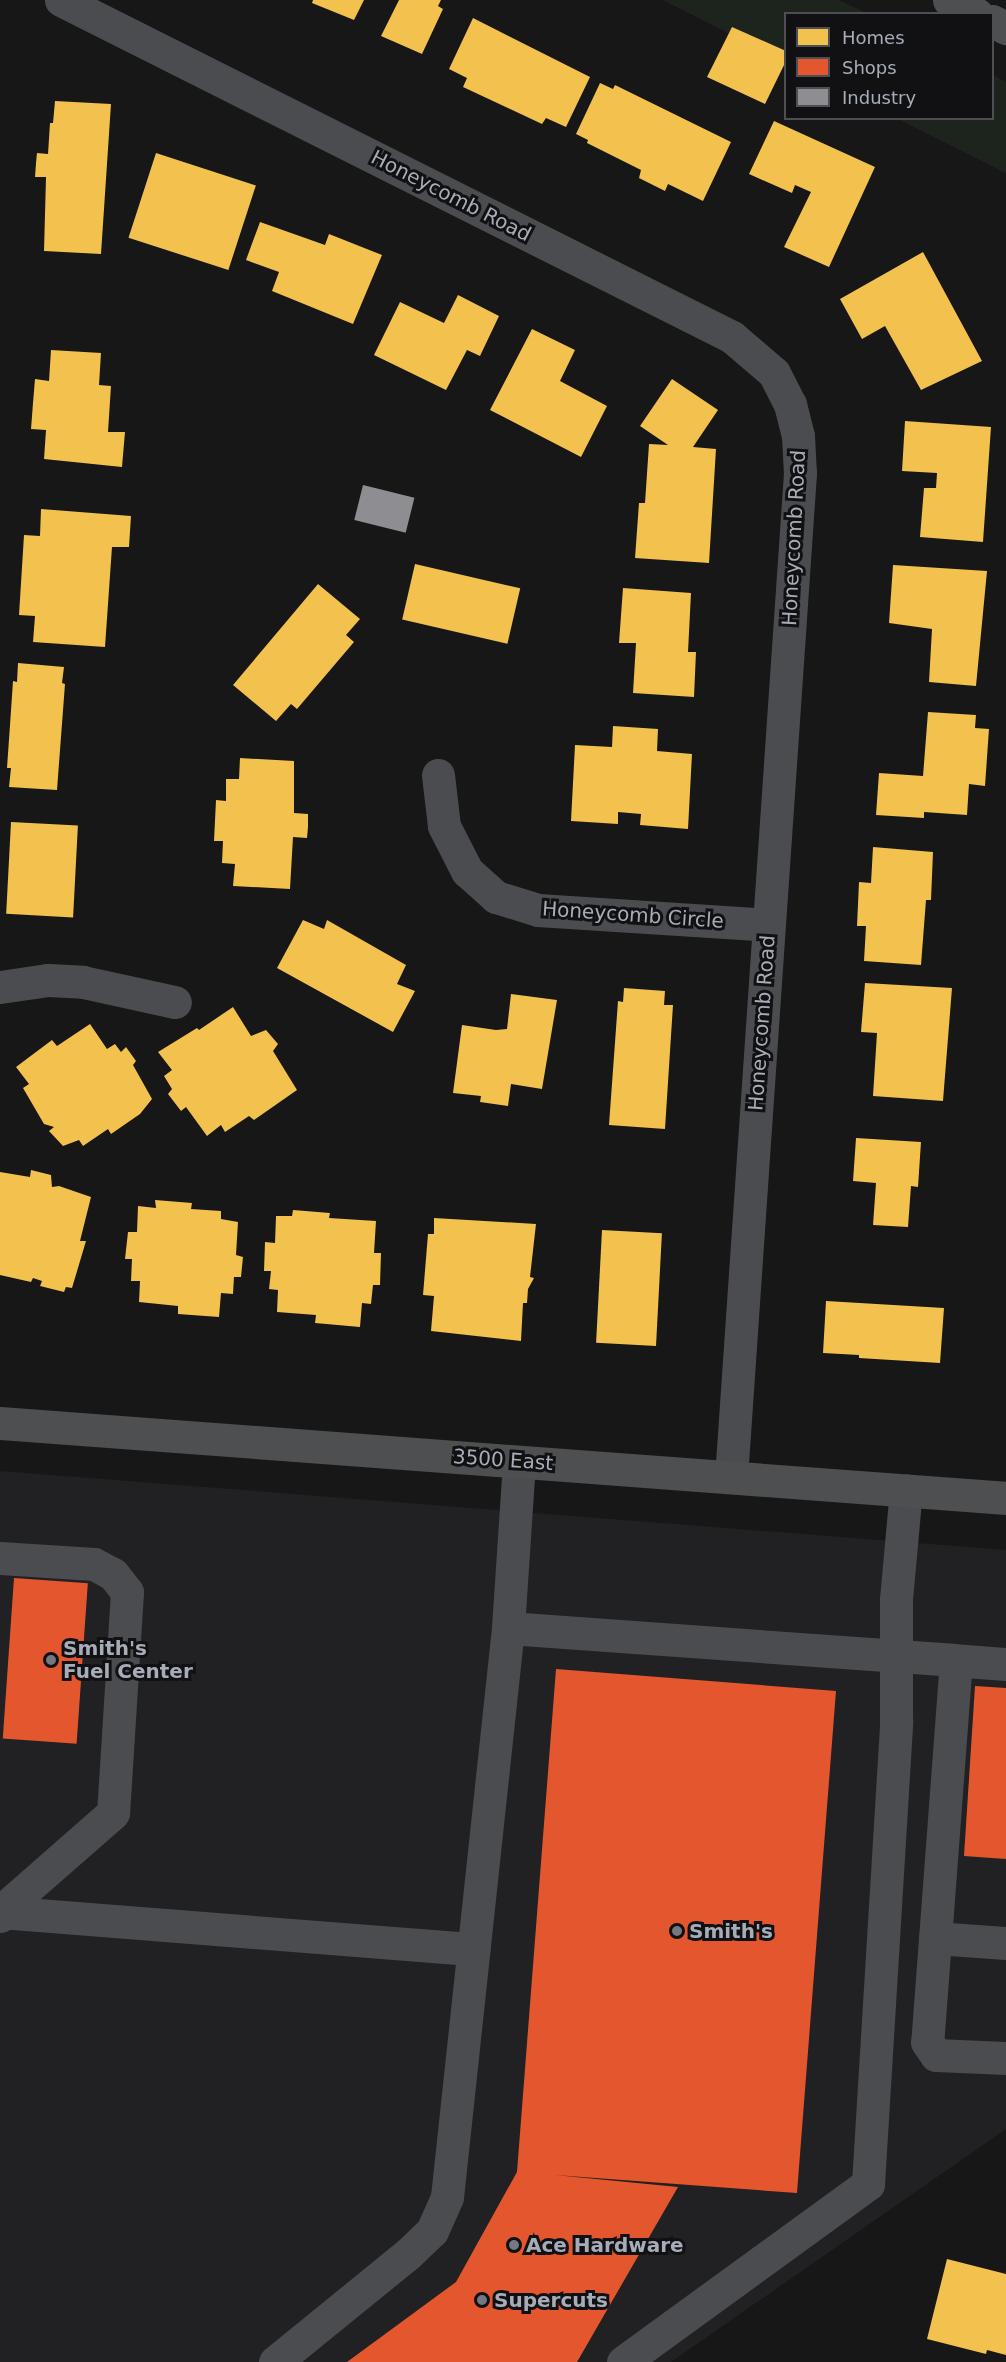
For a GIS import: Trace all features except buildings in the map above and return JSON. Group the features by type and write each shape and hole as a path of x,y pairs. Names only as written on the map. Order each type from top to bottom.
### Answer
{"main road":[{"path":"950,0 973,12"},
{"name":"3500 East","path":"0,1423 1006,1498"}],"street":[{"name":"Honeycomb Road","path":"61,0 732,337 774,373 790,404 798,436 800,472 730,1477"},
{"name":"Honeycomb Circle","path":"438,775 444,826 467,871 496,897 538,910 769,925"},
{"path":"0,987 48,980 82,982 175,1002"},
{"path":"274,2362 432,2232 447,2198 508,1628 519,1462"},
{"path":"623,2362 868,2184 896,1721 896,1599 906,1490"},
{"path":"0,1558 94,1564 113,1574 127,1592 113,1813 0,1913"},
{"path":"508,1628 897,1658 1006,1664"},
{"path":"952,1660 955,1673 927,2042 936,2055 1006,2058"},
{"path":"0,1913 474,1949"},
{"path":"935,1938 1006,1943"}],"shaded area":[{"path":"663,0 839,0 864,12 784,12 784,61"},
{"path":"994,76 1006,82 1006,173 900,120 994,120"},
{"path":"0,1471 1006,1550 1006,2129 671,2362 0,2362"}],"place":[{"name":"Smith's Fuel Center","path":"51,1660"},
{"name":"Smith's","path":"677,1931"},
{"name":"Ace Hardware","path":"514,2245"},
{"name":"Supercuts","path":"482,2300"}]}
